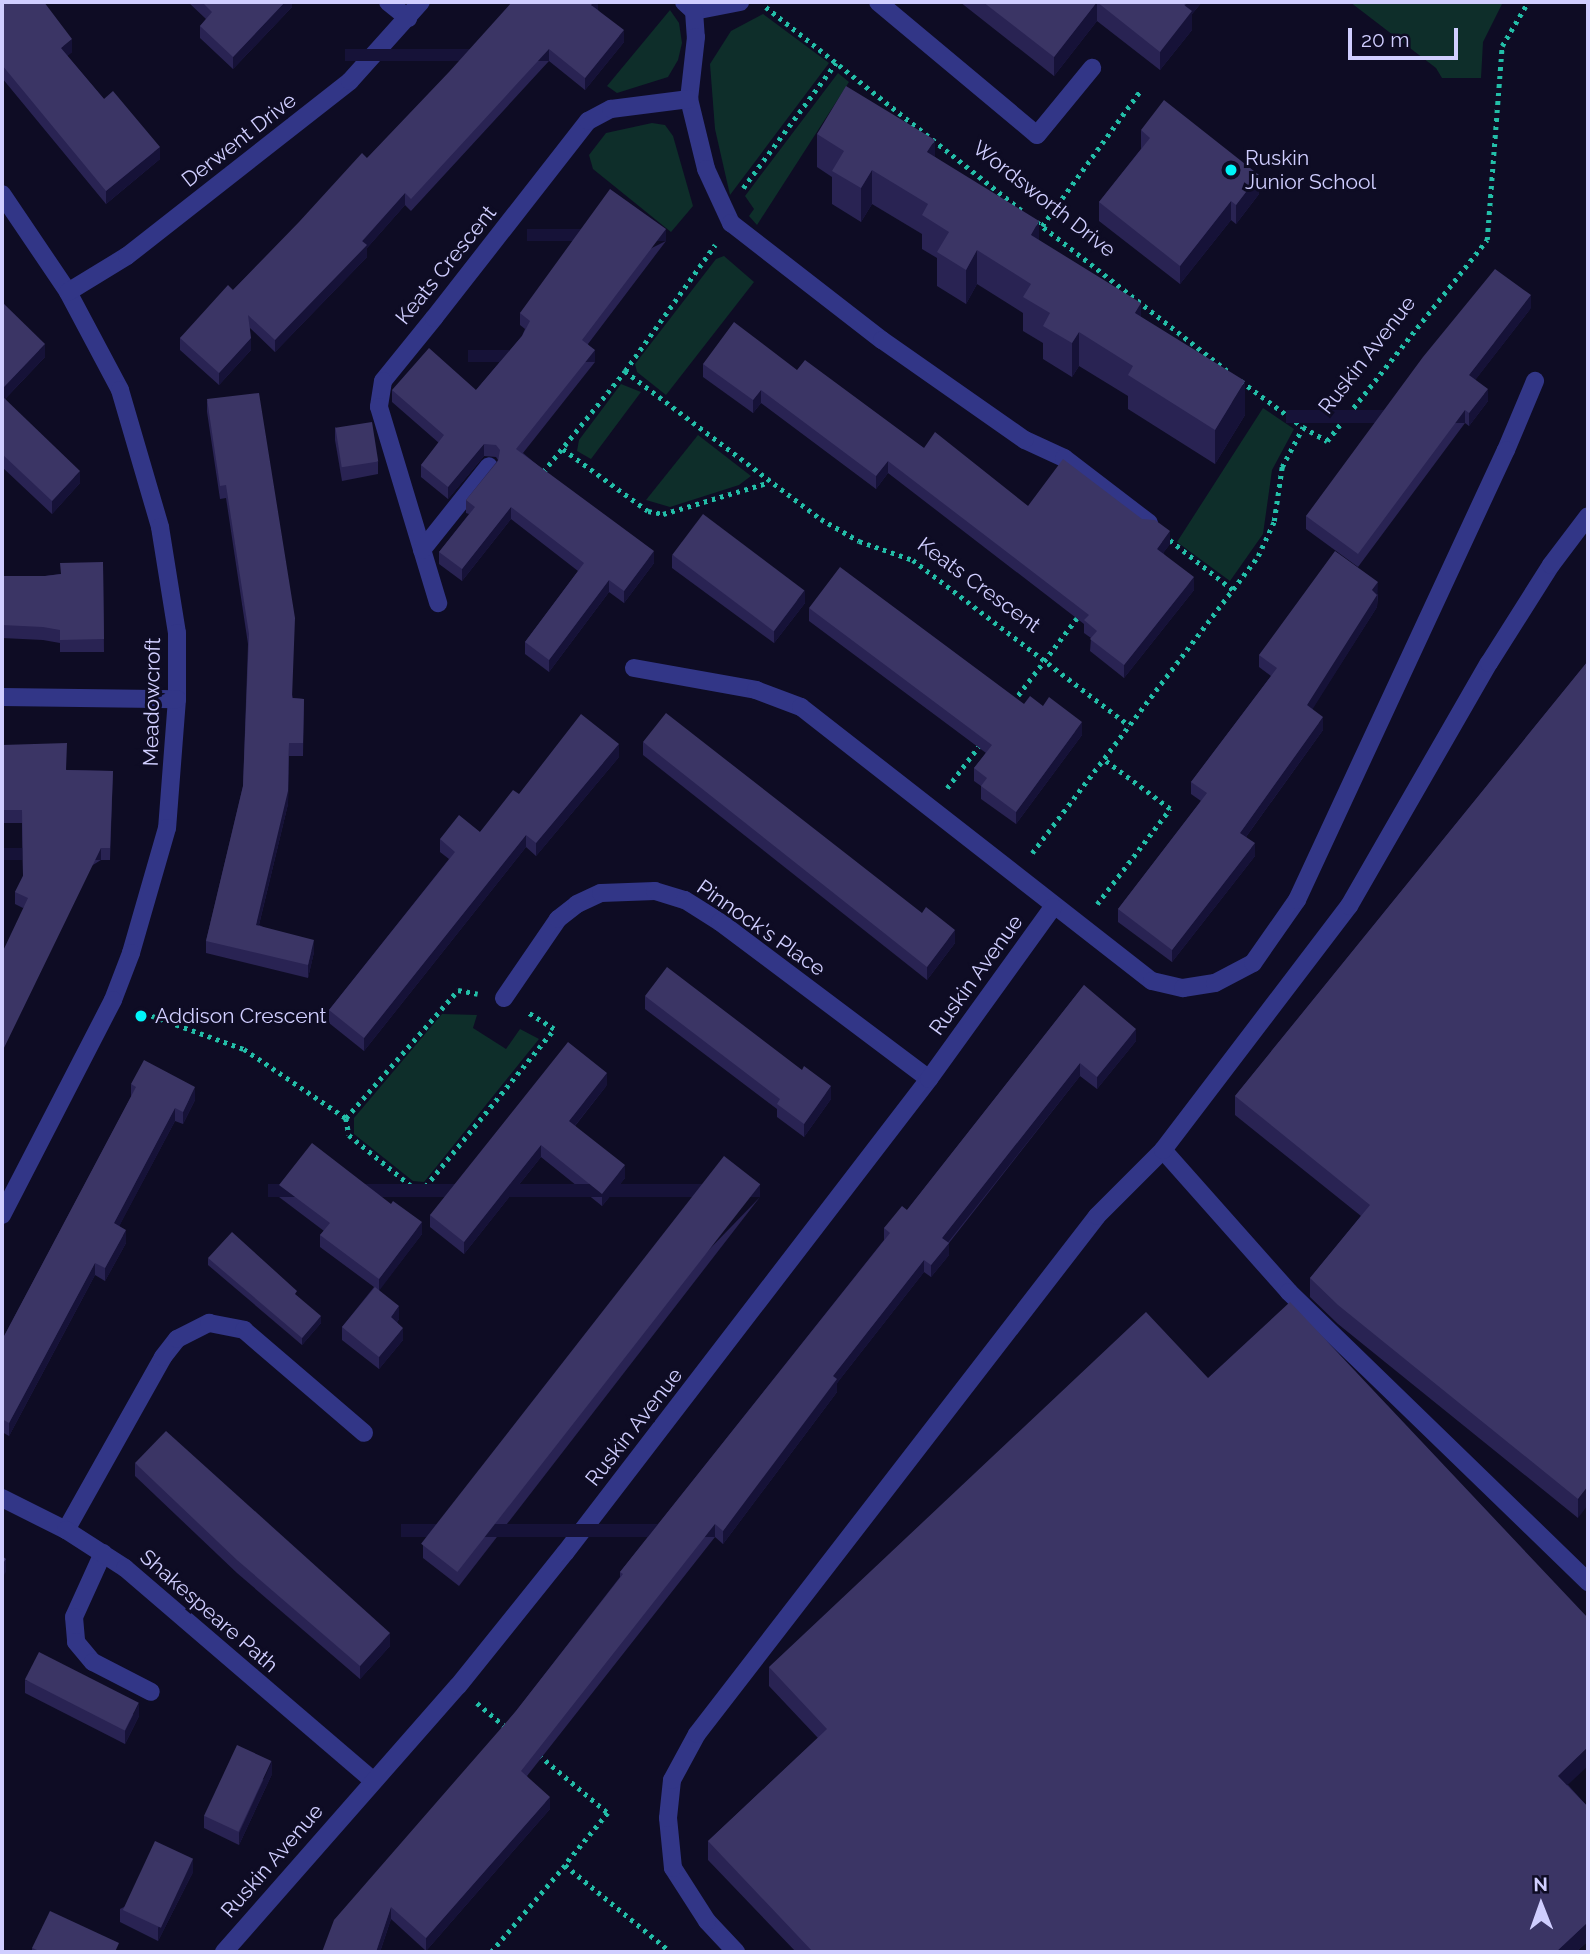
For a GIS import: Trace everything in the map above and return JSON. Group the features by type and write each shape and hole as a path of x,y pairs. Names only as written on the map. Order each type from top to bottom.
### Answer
{"street":[{"path":"388,2 408,18"},
{"name":"Derwent Drive","path":"68,292 127,256 351,81 421,2"},
{"path":"740,2 689,6 689,99 706,169 731,223 882,340 1025,440 1064,458 1149,523"},
{"path":"878,2 1037,135 1092,68"},
{"name":"Keats Crescent","path":"438,603 379,407 383,382 588,121 611,109 689,99"},
{"name":"Meadowcroft","path":"2,194 68,292 120,390 146,466 169,575 177,633 177,699 167,828 147,904 113,1000 2,1216"},
{"name":"Ruskin Avenue","path":"634,668 756,690 801,706 1053,907 1152,981 1166,986 1214,984 1253,963 1297,900 1506,450 1535,381"},
{"path":"422,550 489,466"},
{"path":"736,1952 707,1921 673,1868 668,1818 672,1780 698,1734 1097,1216 1163,1150 1349,906 1482,675 1550,565 1588,516"},
{"path":"2,697 177,699"},
{"name":"Pinnock's Place","path":"504,998 558,919 577,904 601,893 655,891 685,900 720,922 929,1079"},
{"name":"Ruskin Avenue","path":"224,1952 372,1780 458,1686 929,1079 1053,907"},
{"path":"1163,1150 1289,1292 1588,1582"},
{"path":"66,1530 163,1357 177,1339 200,1326 226,1324 244,1330 364,1433"},
{"name":"Shakespeare Path","path":"2,1498 66,1530 103,1553 372,1780"},
{"path":"103,1553 74,1617 76,1642 93,1662 151,1692"}],"path":[{"name":"Wordsworth Drive","path":"762,2 769,14 836,63 1042,226 1303,426"},
{"name":"Ruskin Avenue","path":"1014,875 1233,590 1269,538 1282,467 1303,426 1327,441 1487,240 1502,46 1528,2"},
{"path":"537,479 625,370 731,223 738,194 836,63"},
{"path":"1042,226 1140,91"},
{"name":"Keats Crescent","path":"625,370 768,483 859,541 913,560 1129,725"},
{"path":"563,449 648,511 663,514 768,483"},
{"path":"1149,523 1233,590"},
{"path":"1004,714 1085,608"},
{"path":"934,810 987,736"},
{"path":"1080,926 1170,809 1103,759"},
{"path":"113,1000 244,1049 346,1118 349,1135 421,1193 554,1029 504,998 458,990 346,1118"},
{"path":"458,1686 518,1737"},
{"path":"491,1952 608,1813 528,1746"},
{"path":"565,1865 671,1952"}],"green space":[{"path":"1350,2 1503,2 1483,42 1481,78 1442,78 1436,68"},
{"path":"670,10 679,23 682,43 678,60 668,77 617,93 607,86"},
{"path":"763,14 829,63 730,195 715,129 710,64 731,31"},
{"path":"838,73 849,82 757,225 749,216 754,209 745,196"},
{"path":"652,123 665,125 673,136 693,206 671,232 593,169 589,155 606,133"},
{"path":"724,256 754,282 666,395 637,372 635,364 716,259"},
{"path":"621,384 641,392 591,459 577,451 579,440"},
{"path":"1263,408 1294,429 1272,470 1263,534 1230,581 1177,542"},
{"path":"698,435 751,476 739,485 670,507 646,500"},
{"path":"442,1014 477,1015 473,1028 506,1049 520,1029 539,1039 424,1182 413,1181 354,1134 354,1118"}],"building":[{"path":"2,2 44,2 72,39 61,48 104,99 113,91 160,147 106,191 2,65"},
{"path":"202,2 285,2 233,57 200,26 212,12"},
{"path":"512,2 594,2 591,5 624,30 585,78 549,49 411,199 405,193 362,241 367,245 275,340 248,315 251,338 219,373 180,338 228,285 233,290 362,153 367,158"},
{"path":"983,2 1097,2 1054,57"},
{"path":"1097,2 1187,2 1184,5 1192,11 1160,52"},
{"path":"846,86 935,140 927,152 1039,221 1031,235 1141,303 1135,313 1245,381 1215,430 1128,375 1133,366 1079,332 1072,343 1043,326 1050,313 1023,297 1031,284 977,250 966,270 937,252 949,232 922,215 928,204 872,170 861,188 832,171 844,151 817,134"},
{"path":"1164,100 1259,175 1236,205 1231,201 1180,266 1099,202 1150,138 1141,130"},
{"path":"610,189 666,229 582,340 595,350 516,449 654,551 624,591 609,580 549,660 525,642 584,563 511,507 462,569 439,552 475,507 466,500 498,461 500,450 496,445 484,444 448,487 421,465 444,435 392,390 429,348 476,390 522,336 530,321 520,313"},
{"path":"1495,269 1531,295 1469,375 1488,389 1469,413 1465,410 1358,554 1306,516 1423,357"},
{"path":"2,302 45,344 2,389"},
{"path":"734,322 797,370 805,360 924,448 935,432 1028,506 1063,459 1142,519 1155,520 1170,531 1157,549 1194,577 1124,665 1090,639 1097,631 1084,620 1089,615 888,461 876,476 761,390 753,400 703,364"},
{"path":"259,393 295,618 292,698 304,699 303,743 289,743 288,791 256,925 314,940 308,965 206,941 243,786 249,634 226,485 220,486 207,399"},
{"path":"2,396 80,471 52,501 2,454"},
{"path":"372,422 378,462 342,467 335,428"},
{"path":"703,514 804,590 774,631 672,555"},
{"path":"1335,551 1378,582 1372,590 1377,595 1307,705 1323,717 1240,833 1255,843 1172,950 1118,909 1207,793 1191,782 1277,668 1259,655"},
{"path":"103,562 104,639 60,640 60,630 2,625 2,576 61,574 60,563"},
{"path":"840,567 1024,704 1030,696 1043,706 1049,697 1082,722 1016,812 981,786 987,778 974,768 992,745 809,608"},
{"path":"1588,661 1588,1486 1578,1499 1338,1305 1310,1278 1370,1205 1235,1096"},
{"path":"666,713 922,913 926,907 955,930 927,967 643,742"},
{"path":"581,714 619,744 536,843 526,835 364,1038 329,1010 455,852 440,839 459,815 480,832 513,790 519,794"},
{"path":"67,743 66,770 113,771 110,848 101,848 2,1052 2,953 28,898 15,892 23,876 22,810 2,810 2,745"},
{"path":"667,967 802,1070 804,1066 831,1086 804,1124 777,1104 780,1099 645,996"},
{"path":"1084,985 1136,1029 1097,1077 1080,1063 942,1238 949,1243 931,1265 924,1260 833,1376 837,1379 723,1531 715,1524 521,1771 550,1797 426,1938 391,1907 376,1952 322,1952 334,1920 516,1711 623,1574 620,1572 890,1233 884,1228 902,1206 907,1210"},
{"path":"568,1042 607,1073 569,1121 625,1165 602,1194 541,1145 464,1242 430,1215"},
{"path":"144,1060 195,1087 183,1112 175,1108 114,1223 126,1230 105,1268 95,1263 9,1423 2,1419 2,1340 136,1087 131,1084"},
{"path":"312,1143 391,1204 393,1201 422,1222 379,1279 320,1235 330,1223 279,1185"},
{"path":"724,1156 760,1184 457,1572 421,1544"},
{"path":"232,1232 321,1316 302,1338 208,1258"},
{"path":"375,1287 399,1306 391,1317 403,1328 379,1357 342,1327"},
{"path":"1290,1302 1588,1618 1588,1747 1558,1776 1588,1807 1588,1922 1556,1952 813,1952 708,1841 827,1729 769,1667 1146,1312 1208,1378"},
{"path":"166,1431 390,1633 360,1666 237,1560 135,1463"},
{"path":"39,1652 139,1703 125,1730 25,1680"},
{"path":"237,1745 271,1761 238,1832 204,1816"},
{"path":"155,1841 193,1859 161,1928 123,1910"},
{"path":"50,1911 119,1943 115,1952 42,1952 32,1948"}],"place":[{"name":"Ruskin Junior School","path":"1231,170"},
{"name":"Addison Crescent","path":"141,1016"}]}
